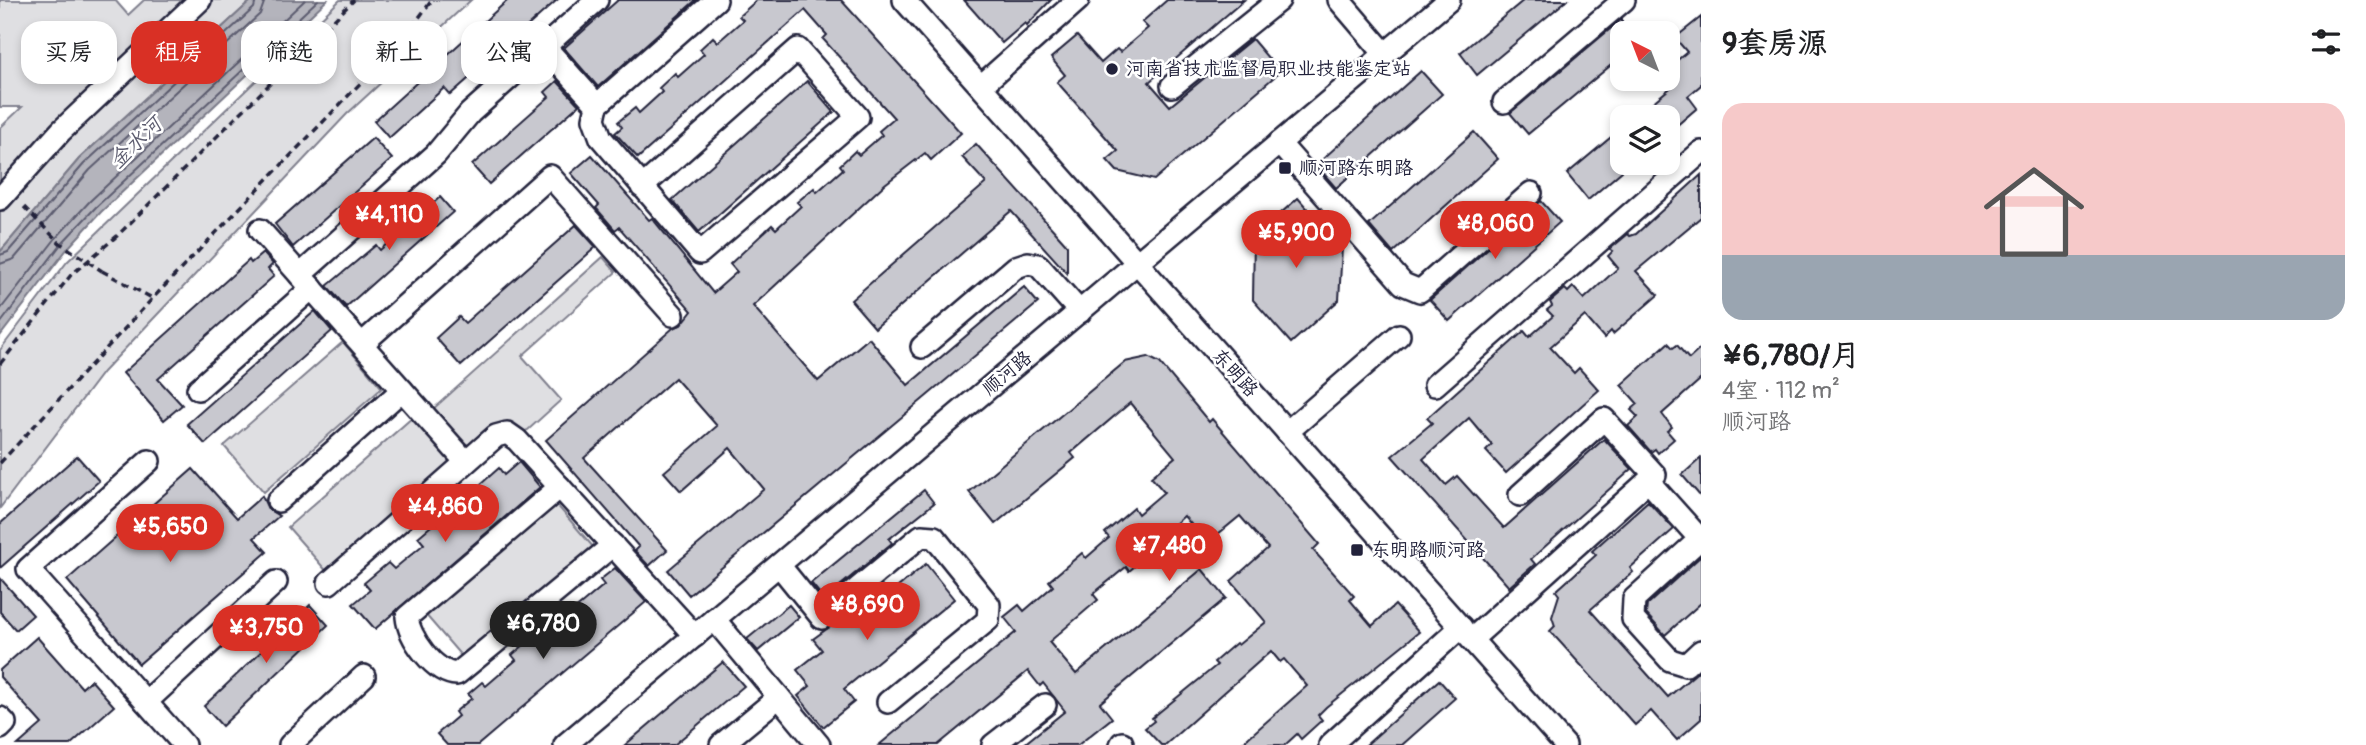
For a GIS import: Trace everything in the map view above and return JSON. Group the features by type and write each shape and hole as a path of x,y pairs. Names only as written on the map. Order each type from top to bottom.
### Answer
{"street":[{"path":"0,199 61,131 200,0"},
{"path":"557,36 597,0"},
{"path":"642,187 798,48 858,117 699,253 642,187 600,138 594,119 597,105 716,0"},
{"name":"东明路","path":"904,0 1565,745"},
{"path":"981,86 1078,0"},
{"path":"1172,86 1279,0"},
{"path":"1339,0 1385,54"},
{"name":"顺河路","path":"565,745 1449,0"},
{"path":"1504,102 1624,0"},
{"path":"557,60 597,105"},
{"path":"198,389 436,154 470,113 503,84"},
{"path":"1279,143 1403,284 1413,290 1420,290 1531,194"},
{"path":"1434,385 1701,152"},
{"path":"362,344 551,176 674,315"},
{"path":"260,230 466,462"},
{"path":"922,346 1016,267 1028,262 1038,265 1080,312"},
{"path":"1287,432 1399,335"},
{"path":"278,501 402,390"},
{"path":"1330,745 1655,475 1604,419 1520,495"},
{"path":"330,583 496,436 507,433 517,440 695,636"},
{"path":"149,461 28,569 184,745"},
{"path":"1648,481 1700,539 1634,598 1633,619 1670,660 1686,664 1701,651"},
{"path":"560,487 407,617 409,631 441,670 457,674 613,545"},
{"path":"779,565 822,618 920,536 934,537 989,605 988,620 888,702"},
{"path":"146,702 276,582"},
{"path":"715,619 819,745"},
{"path":"290,745 364,676"},
{"path":"721,745 779,696"},
{"path":"993,745 1045,705"},
{"path":"0,718 5,723 0,728"}],"path":[{"path":"0,364 71,275 117,236 354,0"},
{"path":"0,463 153,298 404,38 432,0"},
{"path":"24,207 60,243 102,271 153,298"}],"shaded area":[{"path":"0,0 115,0 128,15 144,0 252,0 227,23 131,21 131,84 161,84 79,159 0,252 0,128 22,107 0,107"},
{"path":"340,0 471,0 447,22 351,21 351,84 380,84 347,114 103,372 0,508 0,350 67,262 252,84 337,84 337,21 318,21"},
{"path":"603,257 616,272 522,356 561,400 528,430 520,433 507,423 479,446 463,444 433,409"},
{"path":"343,342 382,388 264,492 224,446"},
{"path":"413,417 454,464 329,574 288,527"},
{"path":"556,504 594,548 463,658 425,614"}],"water":[{"name":"金水河","path":"252,0 327,0 305,21 241,21 241,81 101,212 68,248 0,336 0,252 79,159 161,84 227,84 227,23"}],"building":[{"path":"508,0 557,0 533,21 485,21"},
{"path":"618,0 696,0 598,87 564,48"},
{"path":"757,0 841,0 961,133 931,160 925,153 885,184 753,306 818,381 869,338 908,385 1024,287 1038,303 689,595 668,570 764,489 730,448 681,491 664,472 717,426 675,378 584,458 667,550 649,566 635,551 639,547 546,440 673,328 681,325 692,311 619,227 615,230 596,208 599,205 571,173 592,155 649,220 652,218 713,293 737,272 730,264 772,225 776,229 801,206 797,202 814,188 817,192 843,169 840,165 855,151 859,155 882,135 879,131 894,118 823,39 827,35 805,10 638,158 615,133 622,127 618,122 635,108 639,113 662,92 659,88 675,73 678,77 704,54 700,49 713,37 718,42 743,20 739,16"},
{"path":"964,0 1051,0 1027,25 1025,23 1002,43"},
{"path":"1167,0 1244,0 1149,82 1170,106 1252,39 1280,72 1154,180 1117,171 1107,160 1118,151 1057,82 1065,75 1051,58 1077,36 1101,63 1117,49 1120,52 1148,28 1142,22"},
{"path":"1524,0 1567,0 1477,75 1460,53"},
{"path":"1701,17 1701,85 1688,96 1697,108 1680,123 1680,105 1650,105 1667,91 1680,91 1680,58 1687,52 1680,44 1680,34"},
{"path":"1610,29 1610,66 1528,134 1510,113"},
{"path":"461,42 462,84 450,95 444,88 389,138 374,121 415,84 447,84 447,55"},
{"path":"1421,71 1442,94 1336,188 1316,165"},
{"path":"557,81 579,105 489,184 472,165 549,97 545,92 557,84"},
{"path":"807,81 834,112 699,232 672,200"},
{"path":"1474,132 1498,159 1393,253 1369,225"},
{"path":"373,138 392,159 293,247 275,224"},
{"path":"1610,138 1610,175 1617,175 1588,200 1567,174"},
{"path":"976,144 1067,245 1067,273 1011,211 875,328 851,300 986,183 962,157"},
{"path":"1701,175 1701,217 1636,271 1658,295 1613,334 1611,331 1604,338 1585,316 1550,347 1574,373 1579,368 1599,390 1506,473 1486,451 1492,445 1469,418 1423,459 1446,485 1457,476 1504,528 1604,439 1632,469 1531,559 1535,564 1509,587 1392,456 1432,423 1427,418 1524,331 1529,337 1553,316 1547,310 1552,306 1550,302 1565,289 1568,292 1573,287 1584,299 1618,268 1608,256 1613,251 1610,249 1628,234 1636,234"},
{"path":"440,197 453,212 346,307 327,286 376,245 380,250 407,226 403,221 426,201 430,206"},
{"path":"1298,198 1342,248 1339,300 1291,343 1253,300 1254,237"},
{"path":"1541,201 1560,222 1449,321 1430,300"},
{"path":"576,225 596,247 461,366 436,338 459,317 465,323"},
{"path":"263,253 273,264 268,269 274,276 158,379 182,405 164,420 123,373 249,260 251,263"},
{"path":"315,311 332,331 205,444 187,424"},
{"path":"1668,343 1673,348 1677,345 1689,359 1701,348 1701,379 1662,414 1672,427 1667,431 1674,439 1658,453 1655,449 1651,452 1628,426 1638,417 1631,410 1638,404 1621,385"},
{"path":"1148,357 1160,363 1209,422 1212,419 1319,544 1313,550 1354,596 1350,600 1372,626 1395,605 1419,632 1326,707 1318,715 1322,720 1301,739 1297,734 1285,745 1240,745 1307,686 1284,659 1280,662 1271,651 1165,745 1161,745 1145,728 1154,721 1152,718 1217,665 1214,662 1236,643 1238,645 1266,622 1231,581 1268,548 1240,516 1207,543 1184,516 1154,543 1158,547 1129,571 1126,567 1093,594 1098,600 1049,642 1076,674 1202,569 1226,598 1100,703 1112,718 1078,745 1023,745 1065,711 1043,683 1040,686 1028,671 938,745 879,745 1016,632 1004,617 1019,605 1024,611 1053,586 1049,581 1082,553 1086,558 1109,538 1105,533 1134,508 1138,514 1164,492 1151,477 1175,457 1130,403 1071,453 1075,458 995,524 969,492 1125,362"},
{"path":"77,456 99,481 0,568 0,524"},
{"path":"1701,458 1701,497 1682,475"},
{"path":"519,462 540,487 375,629 353,604 370,590 364,583 388,563 394,569 424,544 418,537 444,515 449,522 479,496 474,490 499,468 504,475"},
{"path":"193,469 237,518 262,496 268,509 279,516 254,538 267,552 139,664 67,580"},
{"path":"924,490 934,503 889,539 892,543 824,599 811,583"},
{"path":"1648,501 1674,529 1630,568 1633,572 1590,610 1668,697 1701,669 1701,719 1677,740 1651,711 1635,725 1550,631 1555,626 1552,617 1559,595 1556,591 1596,555 1592,551"},
{"path":"1701,556 1701,603 1665,635 1646,614 1647,605"},
{"path":"926,564 954,599 844,689 854,702 823,727 798,696 810,686 797,670 822,650 813,639 846,615 853,624"},
{"path":"615,568 646,602 478,745 447,745 437,734 458,716 455,712 472,698 468,694 482,682 486,686 516,660 512,655 569,607 573,611 604,585 600,580"},
{"path":"0,578 33,615 16,630 0,612"},
{"path":"310,605 328,625 222,726 204,706"},
{"path":"789,605 799,617 758,651 747,639"},
{"path":"37,637 82,688 91,680 114,706 70,745 18,745 42,724 0,677 0,670"},
{"path":"723,662 744,686 674,745 625,745"},
{"path":"1439,680 1455,698 1402,745 1366,745"}],"place":[{"name":"河南省技术监督局职业技能鉴定站","path":"1112,69"},
{"name":"顺河路东明路","path":"1285,168"},
{"name":"东明路顺河路","path":"1357,550"}]}
